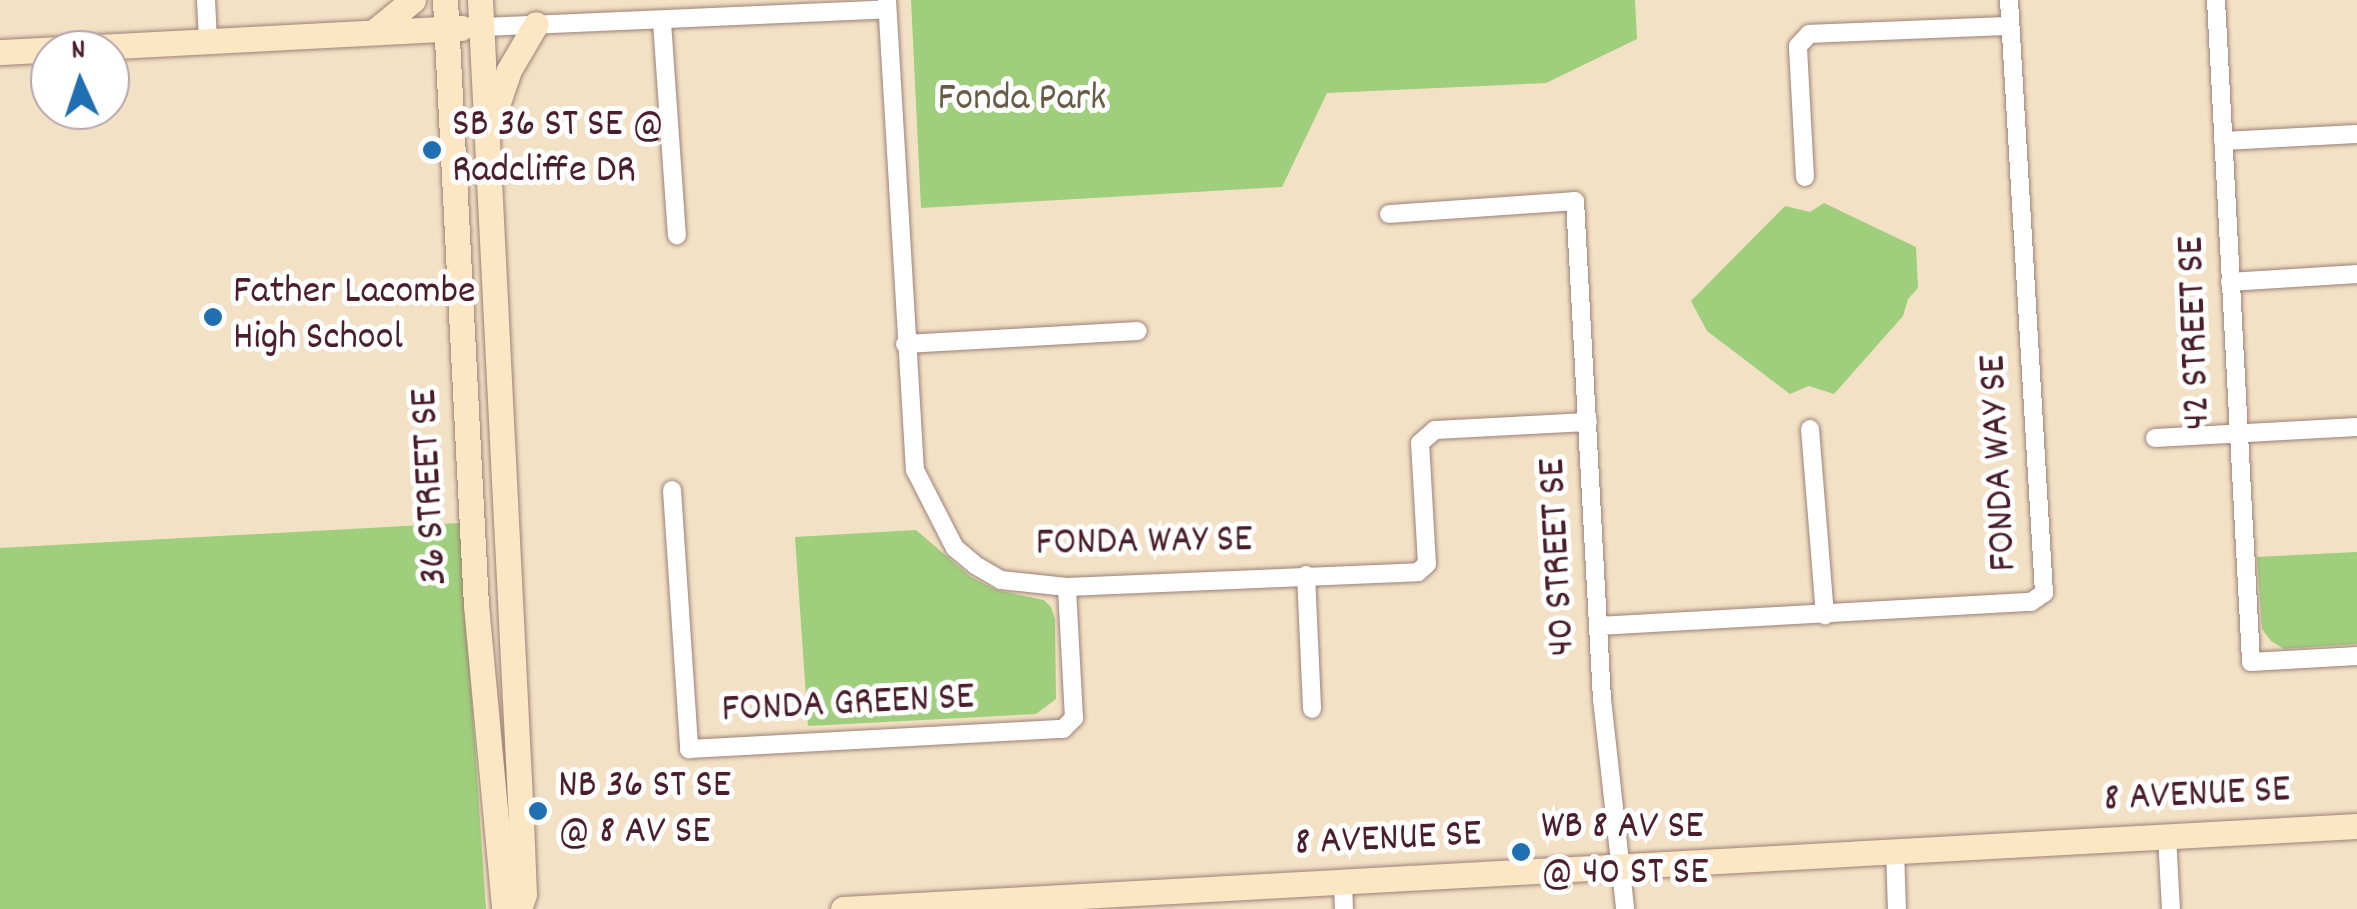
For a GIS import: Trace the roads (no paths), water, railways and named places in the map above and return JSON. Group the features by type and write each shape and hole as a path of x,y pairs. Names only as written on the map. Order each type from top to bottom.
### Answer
{"street":[{"path":"206,0 208,41"},
{"path":"372,33 394,20 413,0"},
{"name":"36 STREET SE","path":"444,0 476,606 504,909"},
{"name":"36 STREET SE","path":"480,0 521,820 524,894 519,909"},
{"name":"FONDA WAY SE","path":"1598,626 2031,602 2044,593 2009,0"},
{"name":"42 STREET SE","path":"2216,0 2250,662 2357,656"},
{"path":"0,52 536,24 662,22 887,5"},
{"name":"FONDA WAY SE","path":"887,5 914,470 954,548 1001,580 1067,587 1418,572 1427,564 1420,443 1436,430 1588,422"},
{"path":"662,22 677,235"},
{"path":"486,137 509,70 536,24"},
{"path":"1805,177 1798,46 1808,34 2010,26"},
{"path":"2223,142 2357,134"},
{"name":"40 STREET SE","path":"1389,214 1576,200 1598,626 1625,909"},
{"path":"2230,282 2357,274"},
{"path":"905,344 1138,332"},
{"path":"2155,438 2357,427"},
{"path":"1810,429 1825,615"},
{"name":"FONDA GREEN SE","path":"672,490 688,749 1063,730 1074,718 1067,587"},
{"path":"1306,576 1312,709"},
{"name":"8 AVENUE SE","path":"842,909 1067,903 1343,882 2357,826"},
{"path":"2167,836 2171,909"},
{"path":"1895,850 1897,909"},
{"path":"1343,882 1344,909"}],"place":[{"name":"SB 36 ST SE @ Radcliffe DR","path":"432,150"},
{"name":"Father Lacombe High School","path":"213,317"},
{"name":"NB 36 ST SE @ 8 AV SE","path":"538,811"},
{"name":"WB 8 AV SE @ 40 ST SE","path":"1521,852"}],"park label":[{"name":"Fonda Park","path":"1022,101"}]}
